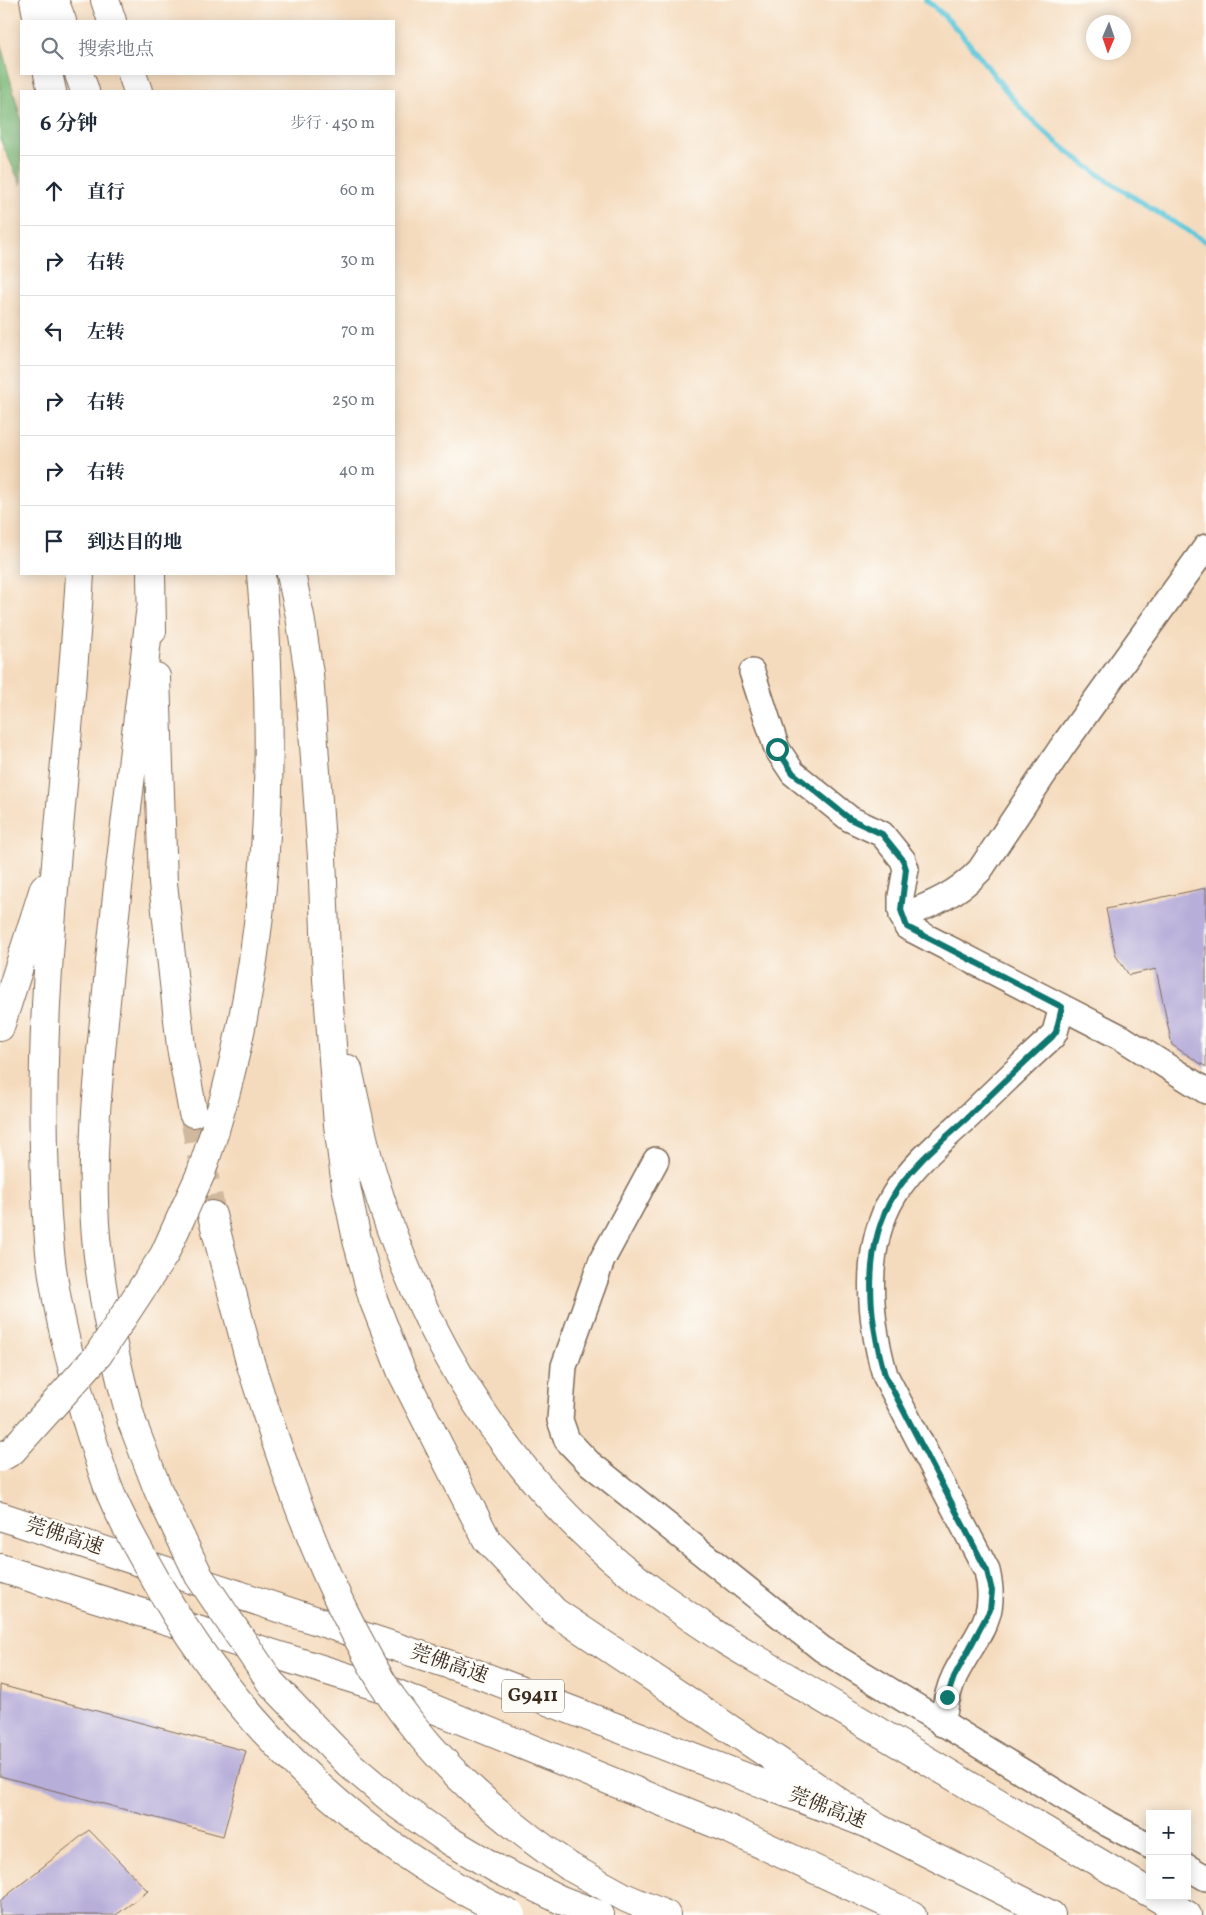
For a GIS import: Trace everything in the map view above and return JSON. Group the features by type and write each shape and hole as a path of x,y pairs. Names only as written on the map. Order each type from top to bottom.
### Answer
{"highway":[{"path":"34,0 38,20"},
{"path":"54,0 62,20"},
{"path":"105,0 112,20"},
{"path":"48,75 52,90"},
{"path":"80,75 85,90"},
{"path":"132,75 138,90"},
{"path":"80,575 72,692 56,846 43,1125 50,1254 60,1311 69,1357 108,1488 130,1535 160,1590 202,1657 243,1708 294,1764 349,1812 406,1855 466,1894 511,1915"},
{"path":"151,575 150,613 109,969 95,1143 96,1235 102,1291 118,1372 132,1422 158,1490 199,1576 271,1683 349,1764 398,1805 445,1838 497,1869 560,1900 600,1915"},
{"path":"0,1458 12,1451 98,1355 164,1255 201,1173 229,1087 241,1036 251,978 259,911 269,761 266,636 261,575"},
{"path":"291,575 300,616 308,674 322,857 327,979 338,1125 346,1186 357,1240 373,1299 402,1373 487,1540 555,1612 878,1828"},
{"path":"150,613 157,686 163,883 180,1038 193,1113"},
{"path":"0,1027 56,846"},
{"path":"327,979 372,1174 412,1285 436,1336 465,1388 532,1479 600,1548 685,1614 821,1699 1146,1891"},
{"path":"212,1215 250,1362 321,1561 344,1611 392,1698 451,1770 486,1805 570,1867 626,1898 666,1915"},
{"name":"莞佛高速","path":"0,1516 475,1673 878,1828 1051,1915"},
{"name":"G9411","path":"0,1568 385,1689 731,1830 912,1915"},
{"path":"1162,1900 1187,1915"}],"street":[{"path":"902,916 942,899 972,880 1062,747 1206,547"},
{"path":"752,672 777,749 788,768 835,809 857,823 882,834 903,860 906,869 901,896 902,916 907,927 914,933 1122,1038 1206,1091"},
{"path":"942,1724 947,1697 954,1677 987,1618 992,1591 987,1571 885,1375 876,1345 873,1321 873,1257 878,1230 895,1193 916,1167 1052,1037 1056,1032 1062,1007"},
{"path":"656,1160 602,1260 564,1366 560,1395 560,1420 567,1440 588,1462 822,1650 1108,1824 1146,1844"},
{"path":"1191,1869 1206,1878"}],"green space":[{"path":"0,42 20,115 20,183 0,139"}],"building":[{"path":"1206,888 1206,1067 1172,1045 1156,969 1129,975 1116,956 1106,909"},
{"path":"0,1685 246,1751 223,1836 0,1776"},
{"path":"89,1830 148,1891 116,1915 0,1915 0,1901"}],"waterway":[{"path":"926,0 957,29 1022,110 1056,142 1118,188 1206,242"}],"tunnel":[{"path":"193,1113 212,1215"}],"route":[{"path":"777,749 793,773 835,809 857,823 882,834 903,860 906,869 901,896 901,910 907,927 914,933 952,950 1062,1007 1056,1032 1052,1037 916,1167 895,1193 885,1210 878,1230 873,1257 873,1321 876,1345 885,1375 987,1571 992,1591 990,1610 954,1677 947,1697"}]}
